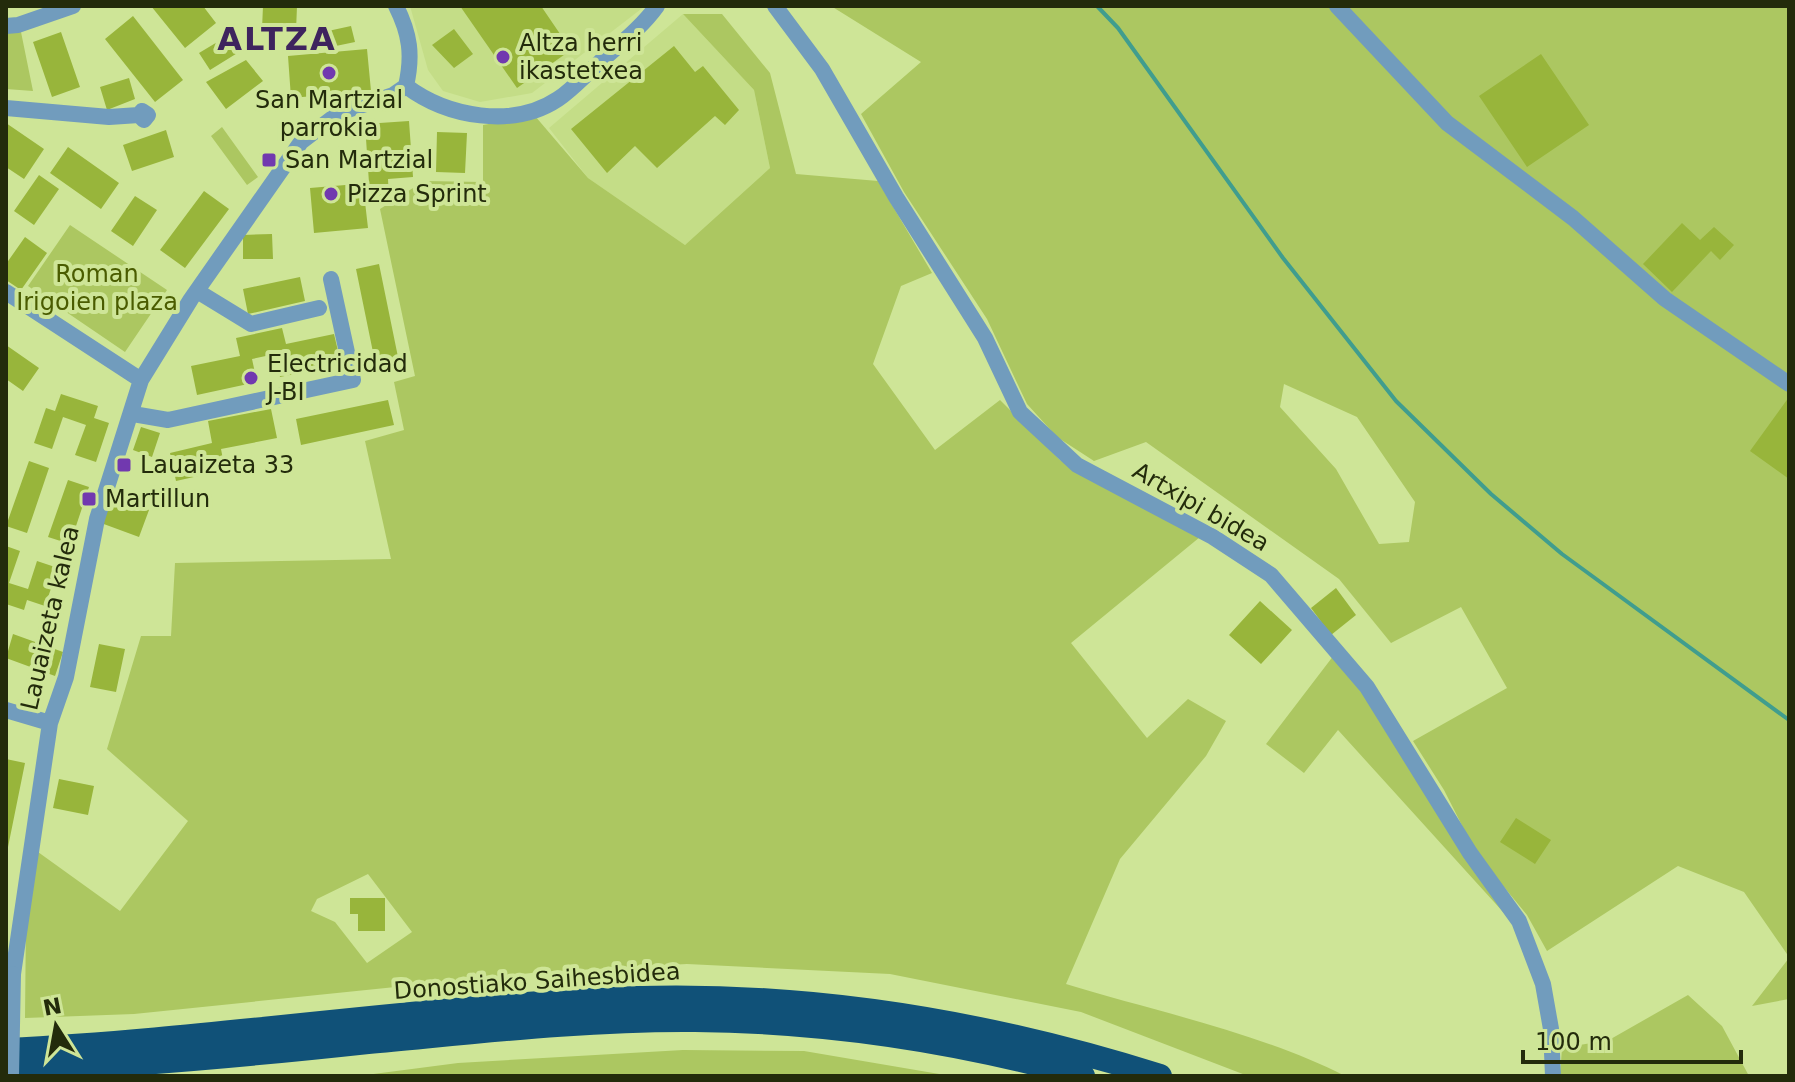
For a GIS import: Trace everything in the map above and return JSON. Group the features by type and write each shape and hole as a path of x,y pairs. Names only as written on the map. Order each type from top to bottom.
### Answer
{"highway":[{"name":"Donostiako Saihesbidea","path":"6,1050 204,1037 553,1003 696,998 813,1004 943,1022 1063,1048 1160,1076"},
{"name":"Donostiako Saihesbidea","path":"6,1071 97,1067 541,1026 696,1020 812,1026 899,1036 995,1054 1083,1076"}],"street":[{"path":"6,26 18,25 73,6"},
{"path":"396,6 409,37 412,57 406,86 423,99 479,117 508,116 535,110 557,99 644,24 657,6"},
{"name":"Artxipi bidea","path":"775,6 822,69 896,197 985,338 1020,412 1077,465 1213,537 1271,575 1367,687 1470,853 1519,921 1543,984 1551,1029 1553,1076"},
{"path":"1337,6 1447,123 1573,218 1665,299 1789,384"},
{"name":"Lauaizeta kalea","path":"11,1076 13,974 50,723 66,677 97,519 133,414 141,380 270,183 316,127 339,113 393,95 406,86"},
{"path":"6,108 109,117 139,115"},
{"path":"133,414 168,420 353,380 331,279"},
{"path":"197,291 251,324 319,308"},
{"path":"6,292 141,380"},
{"path":"6,710 50,723"}],"shaded area":[{"name":"Altza herri ikastetxea","path":"410,6 645,6 532,93 480,102 443,91 428,70"},
{"path":"683,14 754,90 770,168 685,245 588,178 549,128"}],"green space":[{"path":"831,6 1789,6 1789,957 1744,892 1678,866 1547,951 1527,915 1476,853 1444,790 1413,741 1507,688 1461,607 1391,643 1339,579 1146,442 1094,461 1057,437 1027,404 987,319 904,192 861,114 921,62","holes":["1284,384 1357,417 1415,502 1409,542 1379,544 1336,469 1280,407"]},
{"path":"683,14 722,14 770,73 796,174 878,181 932,273 901,286 873,364 935,450 1000,400 1060,460 1200,537 1071,643 1147,738 1188,699 1226,721 1206,756 1120,859 1066,984 1208,1024 1280,1048 1345,1076 1248,1076 1081,1012 890,974 687,964 541,972 134,1014 25,1018 26,919 38,852 120,911 188,821 107,749 141,636 171,636 175,563 391,559 365,441 404,430 394,382 415,376 380,209 424,181 483,182 483,125 535,116 588,178 685,245 770,168 754,90","holes":["368,874 412,932 367,963 335,922 311,911 317,899"]},
{"path":"6,31 21,32 33,91 6,89"},
{"path":"222,127 258,177 247,185 211,136"},
{"name":"Roman Irigoien plaza","path":"70,225 167,290 125,352 28,286"},
{"path":"1334,655 1362,688 1504,913 1338,730 1304,773 1266,744"},
{"path":"1789,958 1789,999 1752,1006"},
{"path":"1688,995 1722,1026 1749,1076 1560,1076 1562,1048 1609,1040"},
{"path":"683,1050 804,1051 951,1076 358,1076 458,1063"}],"building":[{"path":"151,6 203,6 216,23 185,48"},
{"path":"263,6 297,6 296,31 262,29"},
{"path":"460,6 541,6 571,50 517,88"},
{"path":"133,16 183,80 155,102 105,39"},
{"path":"351,26 355,42 331,47 328,31"},
{"path":"454,29 473,54 454,68 432,45"},
{"path":"61,32 80,87 52,97 33,42"},
{"path":"229,35 239,52 210,70 199,53"},
{"path":"674,46 695,72 703,66 739,110 725,125 715,116 657,168 635,146 607,173 571,129"},
{"name":"San Martzial parrokia","path":"367,49 371,91 291,98 288,56"},
{"path":"1541,54 1589,125 1527,167 1479,96"},
{"path":"246,60 263,81 226,109 206,82"},
{"path":"129,78 135,99 107,110 100,87"},
{"path":"409,121 413,177 388,179 389,200 365,202 368,228 314,233 310,188 369,183 365,124"},
{"path":"6,123 44,149 24,179 6,167"},
{"path":"166,130 174,157 132,171 123,145"},
{"path":"437,132 467,133 465,173 436,172"},
{"path":"68,147 119,183 101,209 50,173"},
{"path":"39,175 59,189 34,225 14,211"},
{"path":"204,191 229,209 185,268 160,250"},
{"path":"135,196 157,210 133,246 111,231"},
{"path":"1682,223 1700,240 1714,227 1734,245 1720,260 1711,251 1672,292 1643,264"},
{"path":"272,234 273,259 243,259 243,235"},
{"path":"25,237 47,253 21,290 6,280 6,264"},
{"path":"379,264 398,357 375,362 356,269"},
{"path":"300,277 305,301 248,314 243,289"},
{"path":"282,328 286,344 334,334 341,364 280,377 275,354 252,359 257,382 197,395 191,366 240,356 236,338"},
{"path":"6,345 39,368 23,391 6,379"},
{"path":"61,394 98,406 94,418 109,423 96,462 75,455 86,425 63,417 52,449 34,443 46,408 55,411"},
{"path":"1789,397 1789,479 1750,451"},
{"path":"388,400 394,425 301,445 296,419"},
{"path":"271,409 277,438 221,449 225,470 176,481 170,453 212,443 208,421"},
{"path":"141,427 160,433 152,457 133,450"},
{"path":"29,461 49,468 27,533 6,526"},
{"path":"68,480 89,487 70,544 48,537"},
{"path":"111,496 149,510 139,537 101,523"},
{"path":"6,546 20,551 9,583 28,589 37,561 58,568 45,606 27,600 24,610 6,604"},
{"path":"1336,588 1356,615 1331,635 1311,608"},
{"path":"1260,601 1292,630 1261,664 1229,635"},
{"path":"13,634 63,652 55,676 6,658"},
{"path":"99,644 125,649 116,692 90,687"},
{"path":"6,759 25,763 7,852 6,851"},
{"path":"59,779 94,786 88,815 53,808"},
{"path":"1516,818 1551,840 1535,864 1500,842"},
{"path":"350,898 385,898 385,931 358,931 358,914 350,914"}],"waterway":[{"path":"1097,6 1118,28 1283,258 1396,401 1491,494 1562,554 1789,720"}],"place":[{"name":"Altza herri ikastetxea","path":"503,57"},
{"name":"San Martzial parrokia","path":"329,73"},
{"name":"San Martzial","path":"269,160"},
{"name":"Pizza Sprint","path":"331,194"},
{"name":"Electricidad J-BI","path":"251,378"},
{"name":"Lauaizeta 33","path":"124,465"},
{"name":"Martillun","path":"89,499"}],"district":[{"name":"ALTZA","path":"277,39"}]}
